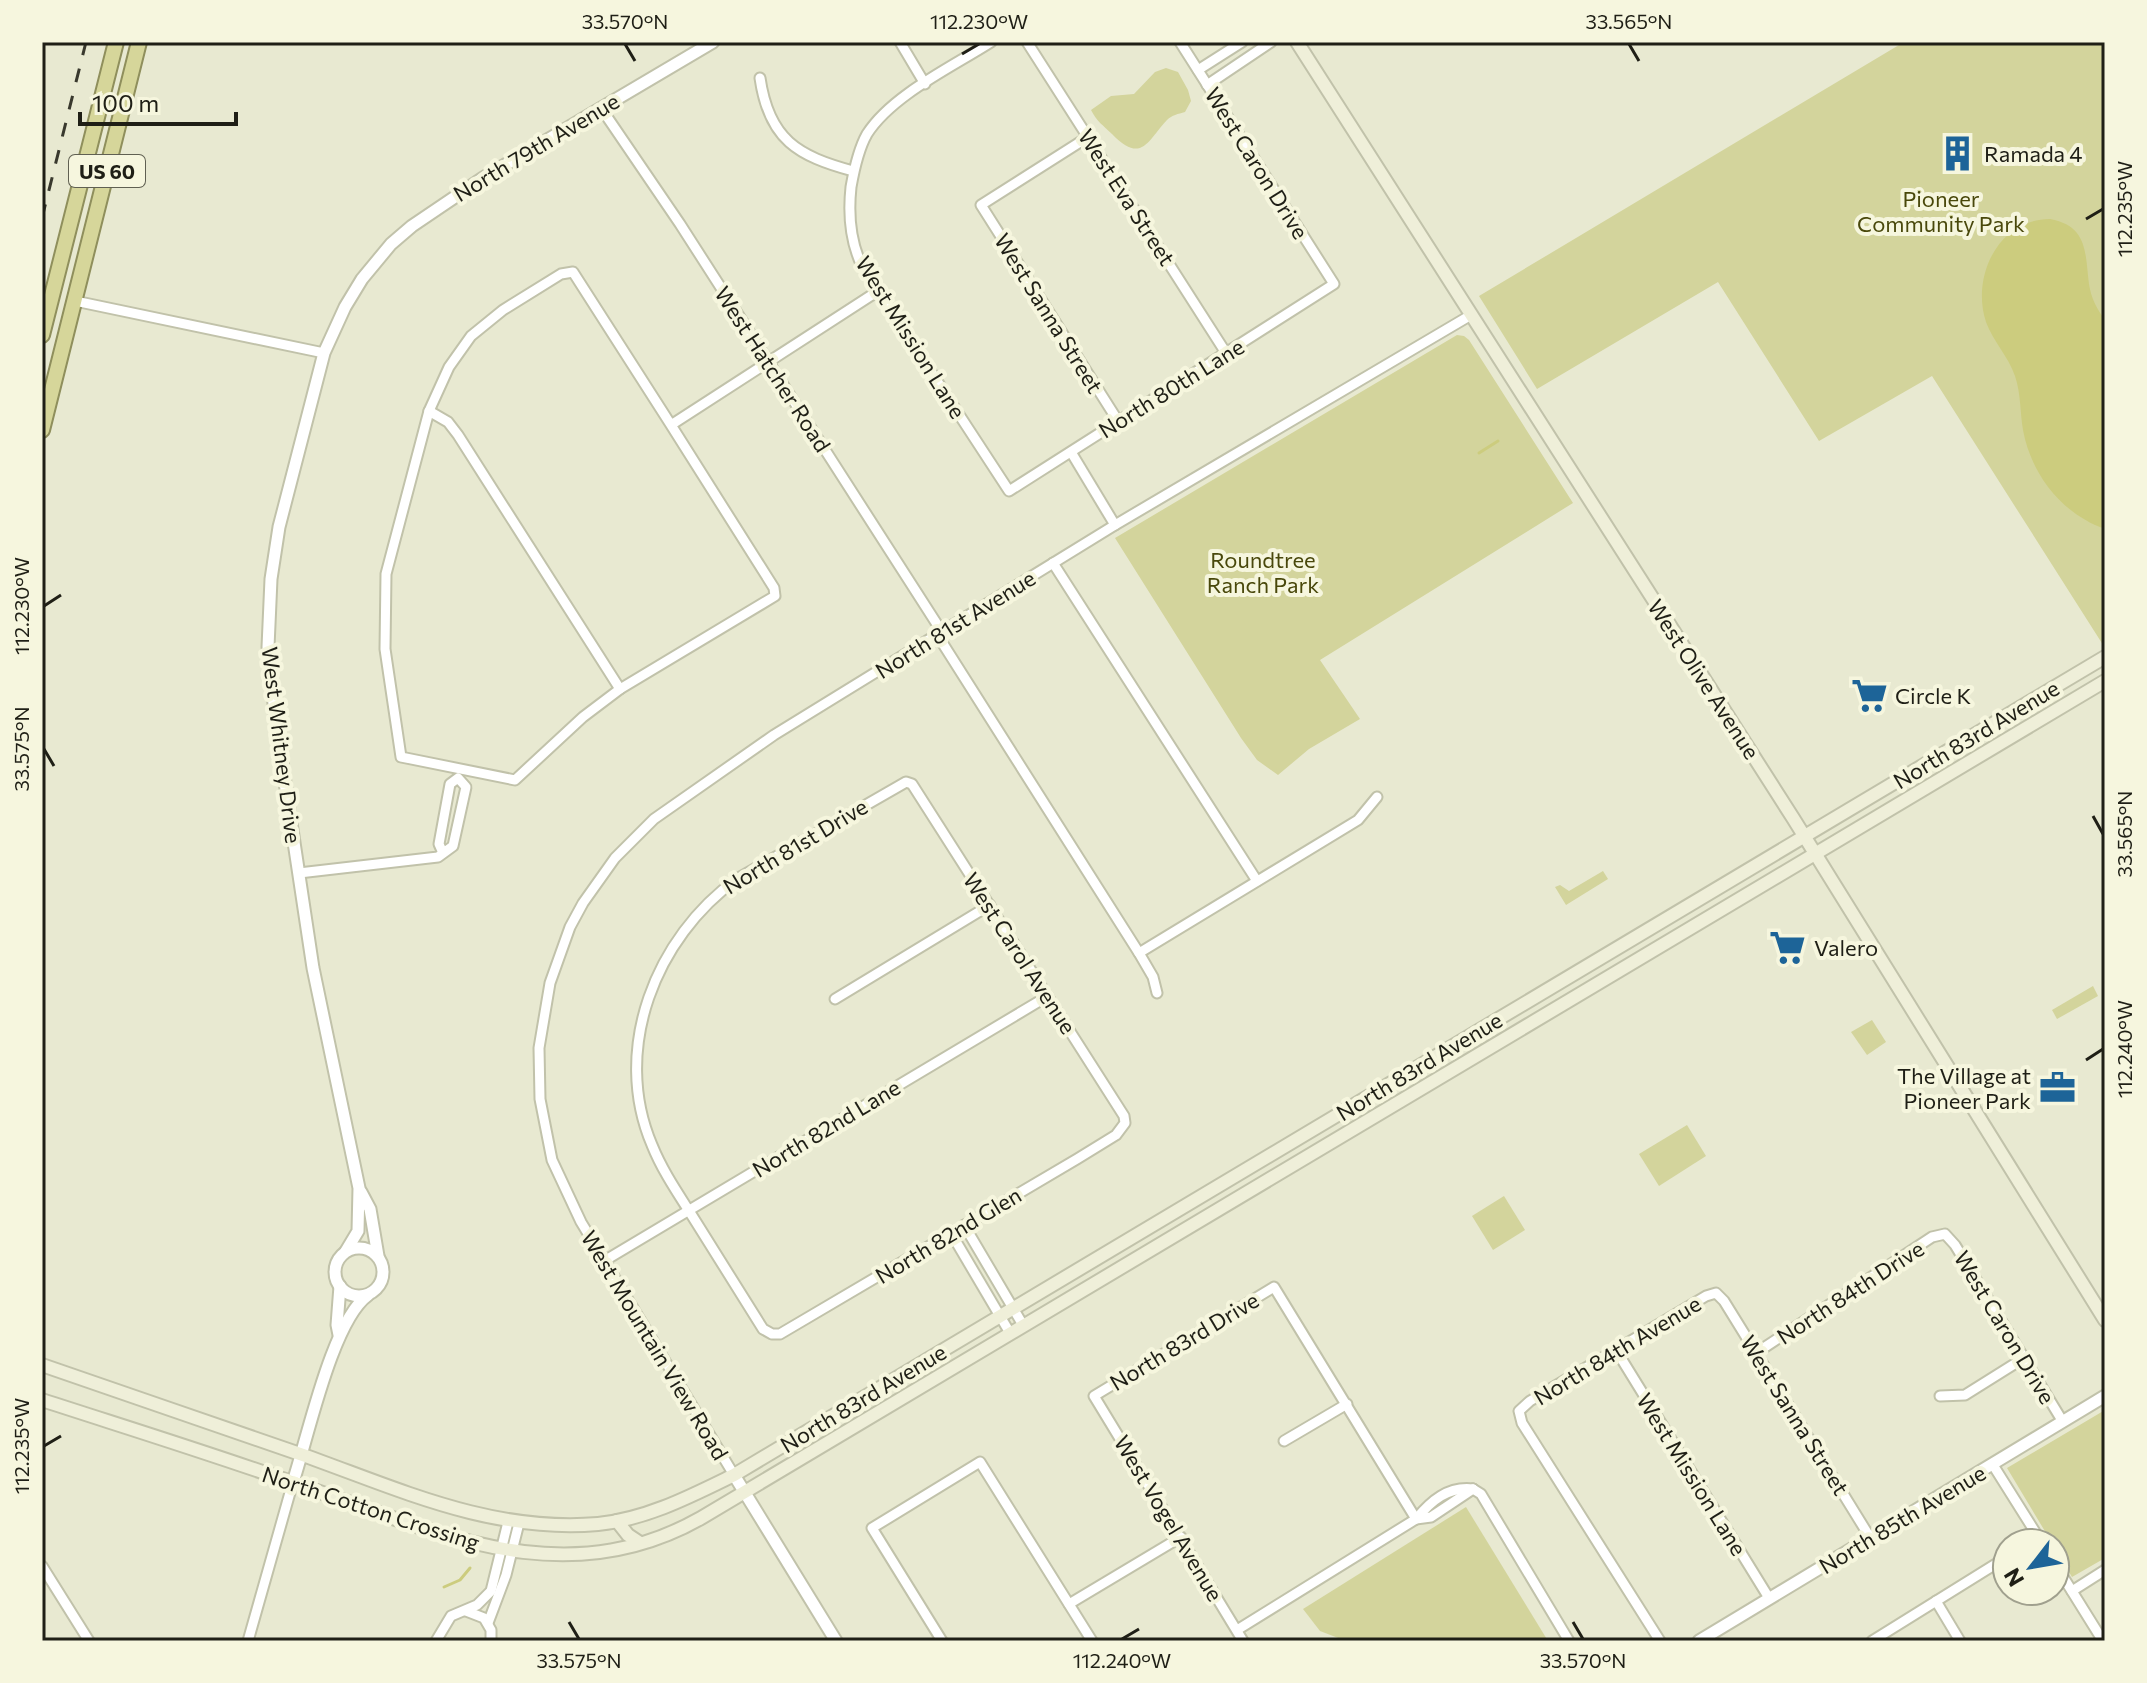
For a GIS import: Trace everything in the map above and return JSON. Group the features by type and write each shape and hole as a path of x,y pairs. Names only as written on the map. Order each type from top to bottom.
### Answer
{"highway":[{"name":"US 60","path":"42,335 116,42"},
{"name":"US 60","path":"42,430 139,42"}],"main road":[{"name":"West Olive Avenue","path":"1297,42 1815,853 2105,1320"},
{"name":"North 83rd Avenue","path":"734,1475 2105,657"},
{"path":"2090,666 2103,682"},
{"name":"North 83rd Avenue","path":"744,1492 2103,682"},
{"path":"1570,977 1580,993"},
{"name":"North Cotton Crossing","path":"42,1365 447,1506 514,1523 570,1525 617,1521 671,1505 734,1475"},
{"name":"North Cotton Crossing","path":"42,1400 293,1482 435,1533 507,1551 571,1554 599,1552 640,1543 683,1528 744,1492"},
{"path":"617,1521 628,1535 640,1543"}],"street":[{"name":"North 79th Avenue","path":"371,268 391,244 438,207 713,42"},
{"path":"900,42 925,84"},
{"name":"West Mission Lane","path":"991,42 900,101 867,134 853,171 849,203 853,241 862,266 1009,491"},
{"name":"West Eva Street","path":"1027,42 1226,353"},
{"name":"West Caron Drive","path":"1180,42 1334,284"},
{"path":"1198,70 1242,42"},
{"path":"1207,85 1271,42"},
{"path":"760,78 763,96 774,121 792,147 820,162 853,171"},
{"name":"West Hatcher Road","path":"601,108 767,361 940,634 1139,953 1153,977 1157,993"},
{"name":"West Sanna Street","path":"1088,137 981,205 1118,421"},
{"name":"West Whitney Drive","path":"339,1335 340,1286 335,1269 337,1261 358,1231 359,1188 313,968 272,695 268,647 269,601 279,527 324,353 345,307 371,268"},
{"path":"573,272 774,588 775,596 620,689 583,717 515,780 459,774 401,757 385,649 386,574 429,411 449,367 471,336 561,274 573,272"},
{"name":"North 80th Lane","path":"1009,491 1334,284"},
{"path":"671,425 878,291"},
{"path":"75,301 324,353"},
{"name":"North 81st Avenue","path":"542,1027 550,983 570,927 597,882 633,837 676,802 764,741 1115,525 1471,315"},
{"path":"429,411 448,422 458,435 620,689"},
{"path":"1071,452 1115,525"},
{"path":"1053,563 1257,881"},
{"path":"299,873 429,859 443,853 453,846 466,787 459,774"},
{"path":"443,853 439,844 450,784 459,774"},
{"name":"West Carol Avenue","path":"906,782 912,784 1124,1116 1125,1123 1121,1128"},
{"name":"North 81st Drive","path":"772,1334 763,1329 661,1166 647,1131 639,1091 640,1024 655,980 675,942 706,904 737,879 906,782"},
{"path":"1139,953 1358,820 1377,797"},
{"path":"835,999 990,905"},
{"name":"North 82nd Lane","path":"604,1261 1048,996"},
{"name":"West Mountain View Road","path":"542,1027 538,1073 540,1099 552,1160 574,1208 836,1641"},
{"name":"North 82nd Glen","path":"772,1334 780,1334 1116,1135 1121,1128"},
{"name":"West Whitney Drive","path":"293,1482 339,1335 359,1302 380,1286 383,1278 370,1209 359,1188"},
{"path":"964,1225 1023,1325"},
{"path":"951,1233 1010,1333"},
{"name":"West Caron Drive","path":"1945,1234 1955,1245 2063,1422"},
{"name":"North 84th Drive","path":"1756,1353 1932,1237 1945,1234"},
{"path":"346,1251 367,1248 378,1256"},
{"path":"340,1286 349,1294 368,1295"},
{"name":"North 83rd Drive","path":"1094,1396 1274,1287 1347,1404"},
{"name":"West Sanna Street","path":"1716,1293 1724,1301 1871,1539"},
{"name":"North 84th Avenue","path":"1660,1641 1522,1423 1519,1411 1530,1401 1706,1296 1716,1293"},
{"name":"West Mission Lane","path":"1616,1350 1769,1598"},
{"path":"1940,1396 1965,1395 2024,1358"},
{"name":"West Vogel Avenue","path":"1094,1396 1243,1641"},
{"name":"North 85th Avenue","path":"1699,1641 2105,1396"},
{"path":"1284,1441 1347,1404 1416,1519"},
{"path":"942,1641 872,1528 980,1462 1092,1641"},
{"path":"1993,1465 2029,1527"},
{"path":"248,1641 293,1482"},
{"path":"1237,1630 1416,1519 1428,1504 1453,1489 1473,1489 1481,1494 1569,1641"},
{"path":"491,1641 488,1623 514,1523"},
{"path":"1069,1604 1181,1537"},
{"path":"440,1639 451,1616 485,1599 507,1551"},
{"path":"42,1566 89,1641"},
{"path":"1872,1641 1991,1567"},
{"path":"2103,1641 2072,1591 2105,1570"},
{"path":"1936,1601 1960,1641"},
{"path":"466,1611 479,1614 488,1623"}],"green space":[{"name":"Pioneer Community Park","path":"1904,42 2105,42 2105,648 1932,376 1819,441 1718,282 1537,389 1479,296"},
{"path":"1166,68 1178,72 1191,101 1185,112 1169,118 1144,146 1131,148 1103,126 1091,110 1111,96 1134,94 1155,72"},
{"name":"Roundtree Ranch Park","path":"1457,335 1469,340 1573,503 1320,660 1360,719 1309,749 1278,775 1257,760 1241,738 1115,538"},
{"path":"1603,871 1608,879 1566,905 1555,887 1560,885 1569,891"},
{"path":"2093,986 2098,996 2057,1019 2052,1010"},
{"path":"1872,1020 1886,1042 1867,1055 1851,1032"},
{"path":"1687,1125 1706,1156 1659,1186 1639,1154"},
{"path":"1504,1196 1525,1230 1493,1250 1472,1216"},
{"path":"2105,1410 2105,1558 2072,1577 2071,1527 2042,1527 2007,1468"},
{"path":"1466,1507 1548,1641 1346,1641 1320,1631 1303,1609"}],"shaded area":[{"path":"2050,219 2072,228 2083,243 2091,294 2105,320 2105,529 2062,503 2041,477 2027,446 2015,376 1989,329 1982,305 1986,270 2003,240 2016,229"}],"waterway":[{"path":"1479,453 1498,441"},
{"path":"444,1587 460,1580 470,1568"}],"railway":[{"path":"42,218 86,42"}],"place":[{"name":"Ramada 4","path":"1958,153"},
{"name":"Circle K","path":"1869,695"},
{"name":"Valero","path":"1788,947"},
{"name":"The Village at Pioneer Park","path":"2057,1088"}]}
